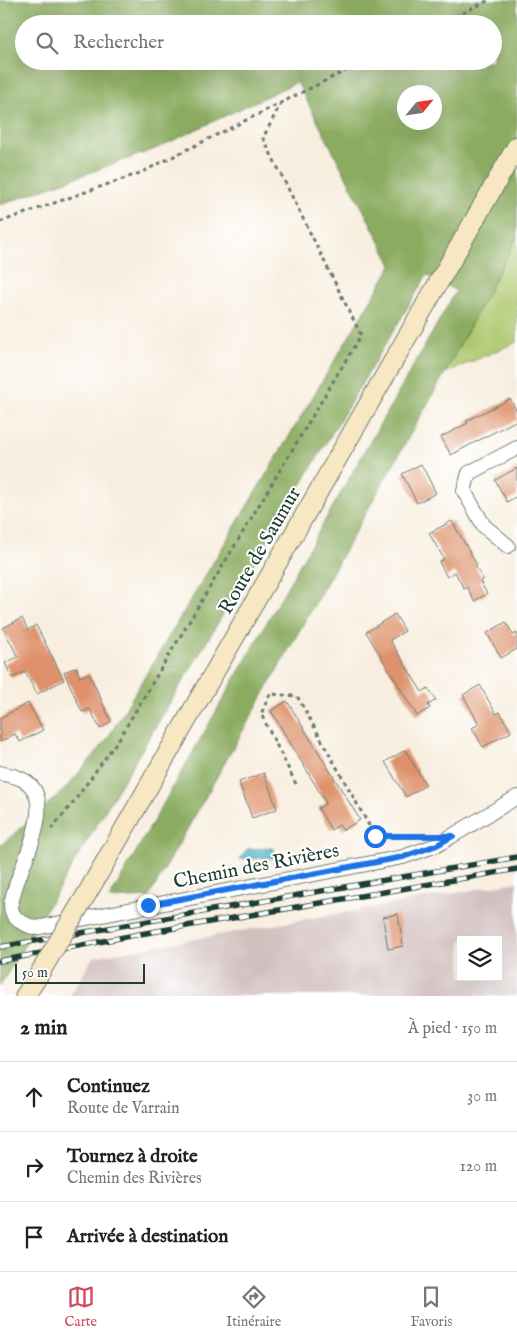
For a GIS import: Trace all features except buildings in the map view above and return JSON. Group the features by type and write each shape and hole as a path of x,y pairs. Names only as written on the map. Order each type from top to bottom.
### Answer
{"main road":[{"name":"Route de Saumur","path":"26,996 92,885 517,146"}],"street":[{"path":"508,546 484,526 464,491 469,473 517,448"},
{"name":"Chemin des Rivières","path":"0,773 20,778 32,788 39,802 38,822 10,904 13,914 22,923 35,928 403,857 437,845 517,797"}],"path":[{"path":"459,15 489,0"},
{"path":"0,222 140,173 347,70"},
{"path":"48,833 73,803 120,737 361,335 263,138 281,103"},
{"path":"296,784 261,714 270,694 297,696 375,836 424,836"}],"shaded area":[{"path":"517,882 517,996 70,996 93,957"}],"green space":[{"path":"0,0 517,0 517,237 445,373 149,897 109,899 456,291 427,275 0,986 0,846 64,790 106,741 392,265 297,82 155,149 0,205"},
{"path":"517,237 517,342 445,373"}],"water":[{"path":"274,848 274,858 240,859 247,849"}],"railway":[{"path":"0,947 517,857"},
{"path":"0,961 140,934 517,869"}],"route":[{"path":"148,905 403,857 437,845 453,836 375,836"}]}
